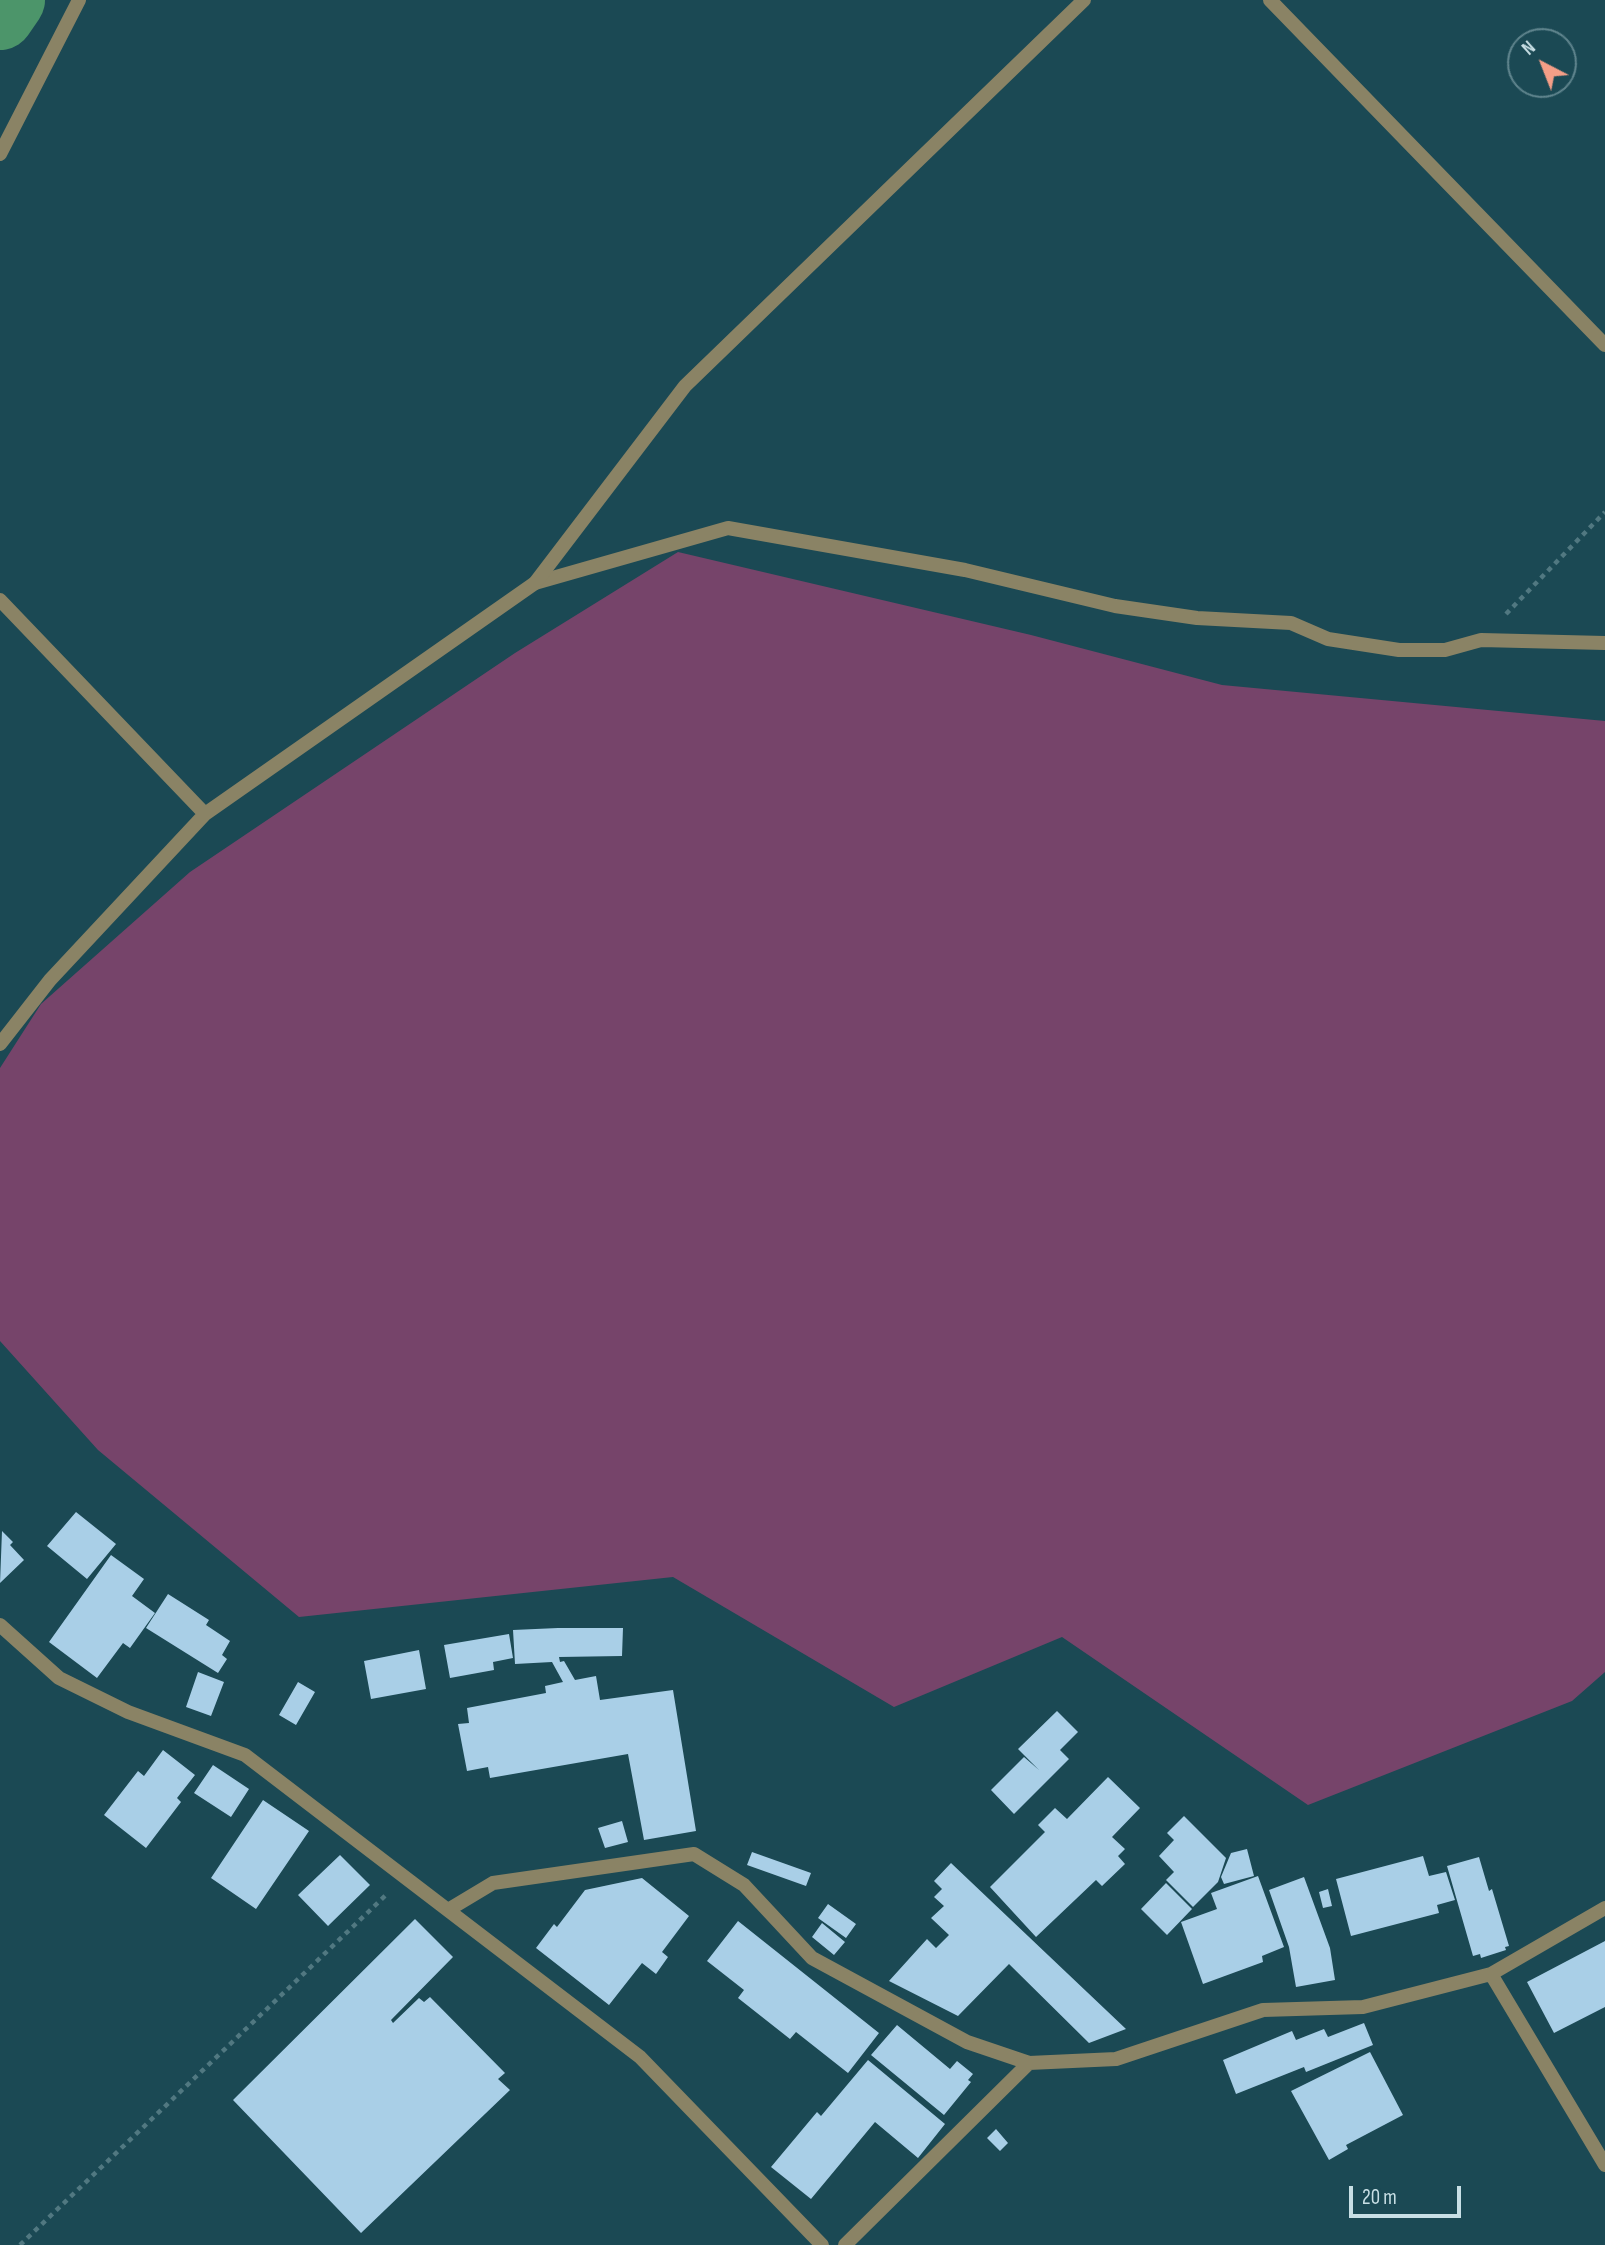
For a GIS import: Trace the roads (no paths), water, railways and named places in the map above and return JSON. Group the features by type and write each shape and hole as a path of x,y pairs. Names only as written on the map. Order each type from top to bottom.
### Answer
{"street":[{"path":"0,154 79,0"},
{"path":"0,1044 50,980 205,814 535,583 685,386 1084,0"},
{"path":"1270,0 1605,345"},
{"path":"535,583 728,528 965,570 1115,606 1197,618 1292,623 1328,639 1399,650 1445,650 1481,640 1605,643"},
{"path":"0,600 205,814"},
{"path":"0,1625 59,1678 128,1712 245,1755 640,2057 822,2245"},
{"path":"448,1910 493,1883 694,1854 744,1885 812,1958 967,2042 1029,2063 1115,2059 1262,2010 1363,2007 1491,1974 1605,1908"},
{"path":"1491,1974 1605,2165"},
{"path":"845,2245 1029,2063"}],"waterway":[{"path":"0,16 11,0"}]}
